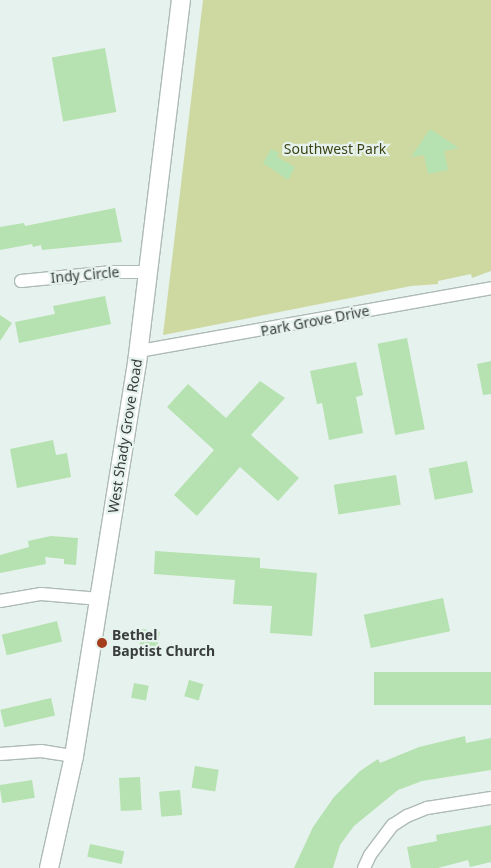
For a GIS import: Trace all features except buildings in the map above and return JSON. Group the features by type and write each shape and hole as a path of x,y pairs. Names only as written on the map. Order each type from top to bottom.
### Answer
{"main road":[{"name":"West Shady Grove Road","path":"49,868 74,756 139,352 181,0"}],"street":[{"name":"Indy Circle","path":"21,281 113,272 148,272"},
{"name":"Park Grove Drive","path":"139,352 491,288"},
{"path":"0,601 41,594 100,599"},
{"path":"0,754 40,751 74,756"},
{"path":"364,868 370,855 393,825 407,816 426,808 491,798"}],"green space":[{"name":"Southwest Park","path":"203,0 491,0 491,271 472,278 471,274 438,281 438,284 411,286 163,335"}],"place":[{"name":"Bethel Baptist Church","path":"102,643"}]}
